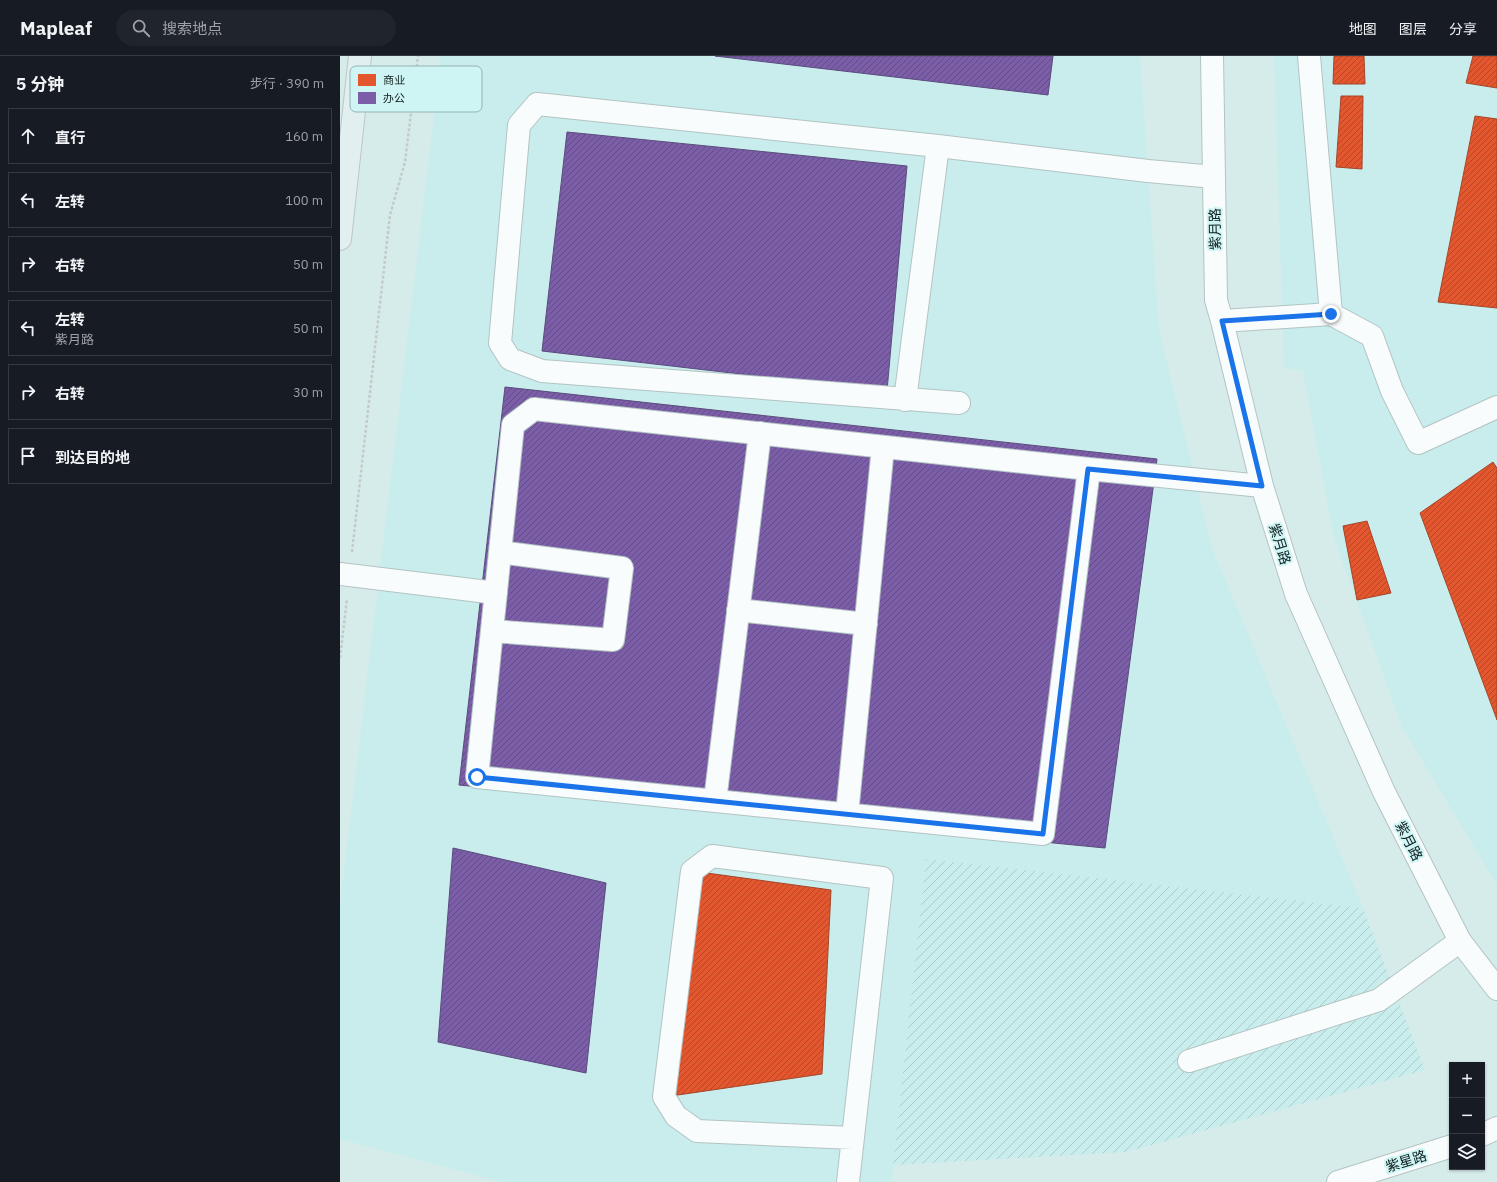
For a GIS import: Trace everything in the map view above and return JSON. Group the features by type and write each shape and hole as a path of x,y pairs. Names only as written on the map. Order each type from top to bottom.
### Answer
{"main road":[{"path":"359,66 360,56"},
{"path":"340,239 354,112"}],"street":[{"name":"紫月路","path":"1212,56 1216,300 1262,486 1296,594 1384,792 1460,941 1497,989"},
{"path":"1309,56 1331,314"},
{"path":"959,404 542,371 510,359 500,343 518,125 537,104 938,146 1148,171 1214,177"},
{"path":"904,400 938,146"},
{"path":"1222,321 1331,314 1372,336 1392,391 1418,443 1497,407"},
{"path":"1088,469 1043,834 477,777 513,425 534,409 1088,469 1262,486"},
{"path":"715,801 760,433"},
{"path":"847,814 883,447"},
{"path":"492,631 613,640 622,568 500,552"},
{"path":"345,574 496,593"},
{"path":"738,610 866,624"},
{"path":"848,1182 853,1138 882,878 712,856 692,871 664,1097 676,1116 697,1131 853,1138"},
{"path":"1190,1061 1379,1000 1460,941"},
{"path":"1485,1133 1497,1128"},
{"name":"紫星路","path":"1338,1182 1449,1147"}],"path":[{"path":"417,66 418,56"},
{"path":"340,658 345,574 390,215 405,162 411,112"}],"shaded area":[{"path":"441,56 1140,56 1159,330 1212,548 1363,908 927,859 892,1182 502,1182 340,1139 340,905 434,112 482,112 482,66 440,66"},
{"path":"1274,56 1497,56 1497,885 1402,727 1334,538 1303,371 1284,368"},
{"path":"926,859 1363,908 1425,1070 1126,1152 893,1165"}],"building: 商业":[{"path":"1334,56 1364,56 1365,84 1333,84"},
{"path":"1473,56 1497,56 1497,88 1466,83"},
{"path":"1341,96 1363,96 1362,169 1336,167"},
{"path":"1475,116 1497,119 1497,308 1438,302"},
{"path":"1493,462 1497,468 1497,720 1420,513"},
{"path":"638,487 718,487 693,769 510,780 534,634 613,640"},
{"path":"923,501 1020,519 1019,799 871,787"},
{"path":"1088,517 1121,520 1114,662 1074,660"},
{"path":"1367,521 1391,593 1357,600 1343,526"},
{"path":"760,633 828,636 797,744 793,779 731,774"},
{"path":"692,871 831,890 822,1074 664,1097"}],"building: 办公":[{"path":"715,56 1053,56 1048,95"},
{"path":"567,132 907,166 887,391 542,351"},
{"path":"505,387 1157,459 1105,848 459,785"},
{"path":"453,848 606,883 586,1073 438,1042"}],"route":[{"path":"477,777 1043,834 1088,469 1262,486 1222,321 1331,314"}]}
